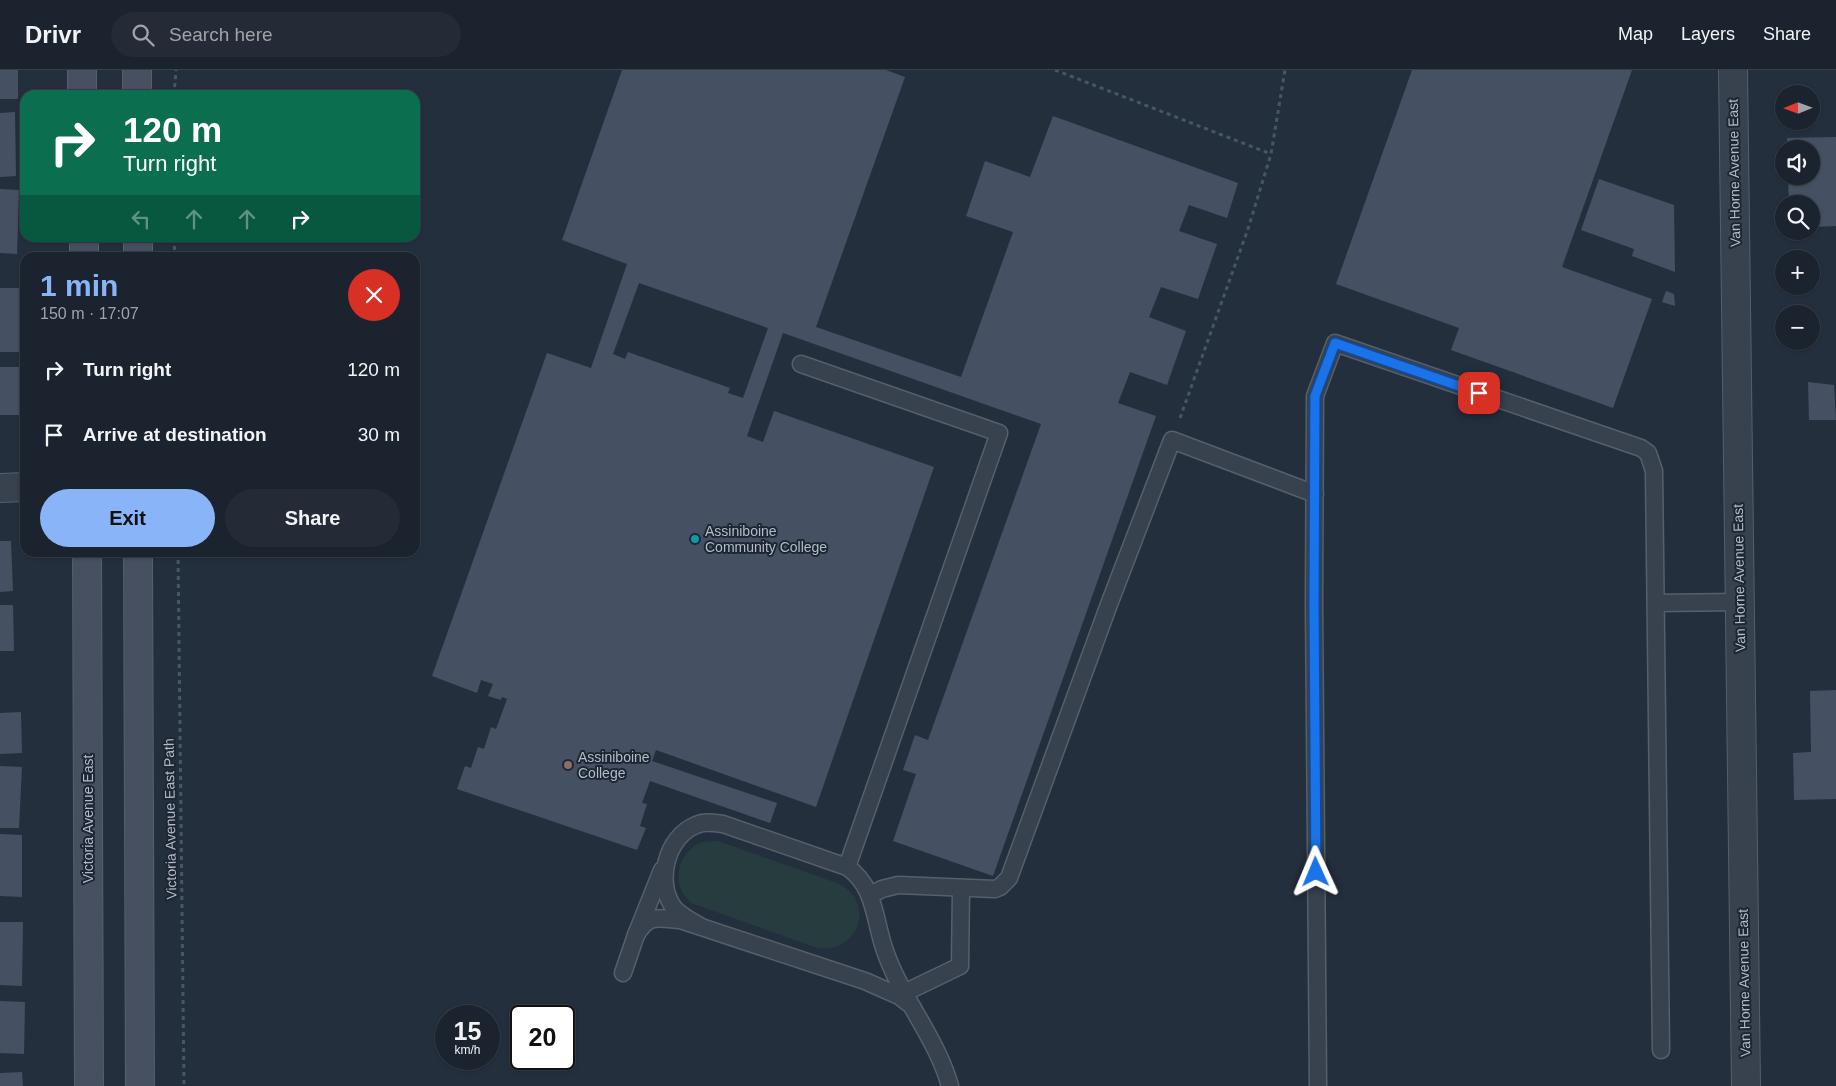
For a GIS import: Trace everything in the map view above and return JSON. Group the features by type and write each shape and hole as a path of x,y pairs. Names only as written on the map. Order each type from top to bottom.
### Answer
{"main road":[{"path":"82,70 82,90"},
{"path":"137,70 137,90"},
{"name":"Victoria Avenue East","path":"87,557 89,1086"},
{"path":"138,557 140,1086"}],"street":[{"name":"Van Horne Avenue East","path":"1733,70 1746,1086"},
{"path":"0,488 20,487"}],"lane":[{"path":"1318,1086 1314,661 1315,396 1335,343 1642,448 1648,454 1654,471 1661,1050"},
{"path":"801,364 999,433 847,867"},
{"path":"870,895 890,886 995,889 1000,887 1009,878 1108,606 1172,440 1315,494"},
{"path":"1656,602 1740,602"},
{"path":"623,973 669,853 678,839 697,824 709,822 723,824 847,867 863,881 870,895 884,947 901,996 931,1038 950,1086"},
{"path":"669,853 665,866 664,881 667,895 674,909 685,918 700,926"},
{"path":"636,936 643,924 649,920 659,918 680,920 865,981 901,996 960,966 961,888"}],"path":[{"path":"174,90 176,70"},
{"path":"1055,70 1271,154"},
{"path":"1172,440 1248,229 1271,154 1285,70"},
{"name":"Victoria Avenue East Path","path":"178,557 184,1086"}],"green space":[{"path":"718,841 844,887 857,902 859,922 855,931 840,945 829,948 817,948 691,903 680,887 679,874 682,860 697,845"}],"building":[{"path":"0,70 18,70 18,99 0,99"},
{"name":"Assiniboine Community College","path":"622,70 886,70 905,77 816,327 961,377 1013,232 966,216 985,161 1030,177 1053,116 1238,183 1227,218 1189,205 1179,231 1217,244 1198,299 1161,287 1149,317 1186,331 1167,385 1130,372 1118,403 1156,416 993,876 893,841 916,774 903,770 915,735 928,740 1041,424 783,333 747,436 763,442 774,411 934,467 816,807 656,750 652,761 777,803 770,823 650,781 642,803 647,804 640,826 646,828 637,850 457,789 465,766 471,768 478,747 484,749 491,727 496,729 507,699 502,697 501,700 488,696 493,684 481,680 477,693 432,676 547,353 591,368 627,264 562,240","holes":["639,283 768,328 743,398 728,393 730,388 628,352 625,359 613,354"]},
{"path":"1412,70 1632,70 1562,267 1652,299 1613,408 1451,350 1459,328 1336,284"},
{"path":"15,112 16,176 0,177 0,113"},
{"path":"1836,137 1836,226 1820,227 1820,195 1789,195 1788,185 1820,185 1820,140 1787,140 1787,138"},
{"path":"1599,179 1674,205 1675,272 1632,256 1634,249 1581,230"},
{"path":"0,189 19,190 17,254 0,253"},
{"path":"0,288 20,288 20,352 0,352"},
{"path":"1666,291 1674,294 1675,306 1662,302"},
{"path":"0,367 20,367 20,415 0,415"},
{"path":"1808,382 1834,385 1836,420 1809,420"},
{"path":"0,541 11,541 13,591 0,592"},
{"path":"0,605 13,605 14,651 0,651"},
{"path":"1836,690 1836,799 1794,800 1793,753 1811,752 1810,691"},
{"path":"21,712 22,753 0,754 0,713"},
{"path":"0,766 22,767 19,828 0,828"},
{"path":"0,834 22,835 22,897 0,896"},
{"path":"0,922 23,922 22,986 0,985"},
{"path":"0,1001 25,1002 24,1054 0,1053"},
{"path":"22,1072 23,1086 0,1086 0,1073"}],"place":[{"name":"Assiniboine Community College","path":"695,539"},
{"name":"Assiniboine College","path":"568,765"}],"route":[{"path":"1316,872 1314,708 1315,396 1335,343 1479,393"}]}
